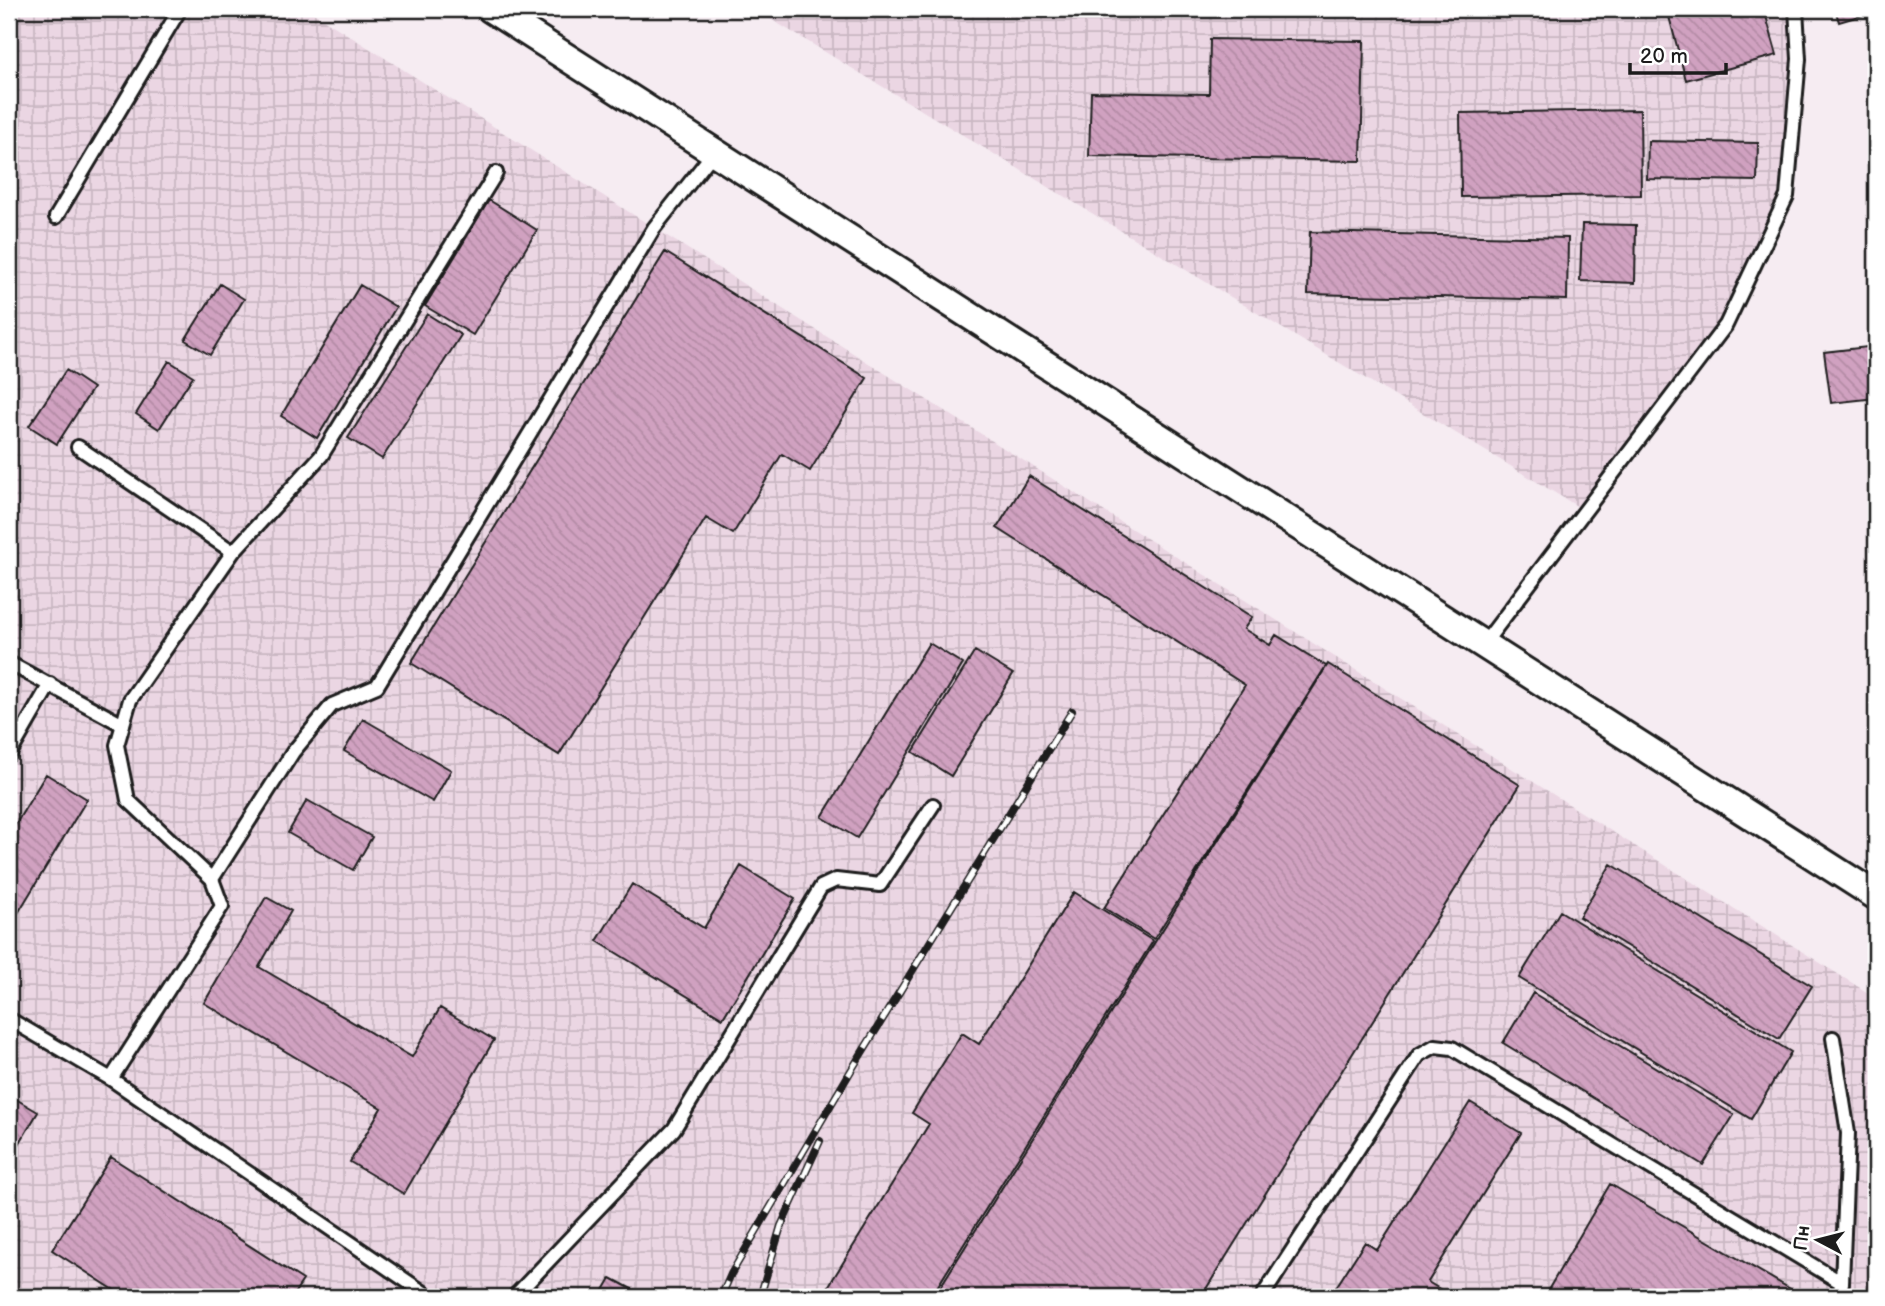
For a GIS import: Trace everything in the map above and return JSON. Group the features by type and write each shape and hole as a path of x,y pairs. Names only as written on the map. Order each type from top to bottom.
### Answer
{"street":[{"path":"491,9 1876,896"}],"lane":[{"path":"56,218 180,9"},
{"path":"1483,645 1726,325 1787,196 1799,59 1796,9"},
{"path":"212,879 293,752 332,705 377,685 654,228 715,152"},
{"path":"111,1079 222,906 212,879 128,800 117,745 130,700 233,552 321,456 496,173"},
{"path":"78,447 233,552"},
{"path":"9,663 123,725"},
{"path":"9,755 50,684"},
{"path":"514,1297 674,1129 821,887 836,880 880,884 933,805"},
{"path":"9,1019 111,1079 430,1297"},
{"path":"1833,1038 1848,1133 1842,1283 1838,1297"},
{"path":"1262,1297 1419,1055 1435,1046 1452,1048 1842,1283"}],"shaded area":[{"path":"9,9 307,9 1876,998 1876,1297 9,1297"},
{"path":"754,9 1796,9 1787,196 1726,325 1585,511"}],"building":[{"path":"1667,9 1764,9 1777,55 1686,80"},
{"path":"1835,9 1876,9 1876,11 1839,22"},
{"path":"1210,39 1364,41 1361,161 1089,156 1091,92 1209,94"},
{"path":"1876,49 1876,78 1870,63"},
{"path":"1640,110 1641,195 1461,197 1460,113"},
{"path":"1648,141 1758,143 1757,181 1647,179"},
{"path":"489,200 537,230 473,335 425,306"},
{"path":"1582,224 1636,225 1635,283 1580,281"},
{"path":"1310,232 1568,238 1567,300 1308,294"},
{"path":"665,252 867,378 810,471 782,454 733,534 706,518 559,755 411,663"},
{"path":"220,284 244,299 210,355 185,340"},
{"path":"360,285 396,307 317,438 281,416"},
{"path":"427,314 461,335 382,459 348,438"},
{"path":"1876,346 1876,398 1831,403 1824,352"},
{"path":"169,361 193,376 159,429 136,414"},
{"path":"66,370 93,388 57,444 29,426"},
{"path":"1029,476 1252,617 1244,629 1270,645 1276,635 1326,666 1154,939 1104,908 1245,685 997,528"},
{"path":"929,643 963,664 857,838 822,817"},
{"path":"975,651 1013,674 951,776 913,752"},
{"path":"1328,664 1520,785 1201,1297 934,1297"},
{"path":"363,719 451,770 433,802 344,751"},
{"path":"46,774 87,799 9,928 9,835"},
{"path":"307,800 372,837 353,870 288,833"},
{"path":"1611,864 1812,986 1779,1039 1579,917"},
{"path":"741,866 795,899 723,1018 597,941 632,884 704,928"},
{"path":"1074,892 1153,941 931,1297 823,1295 929,1124 912,1113 962,1033 979,1044"},
{"path":"266,897 291,911 259,967 412,1057 440,1008 494,1040 404,1194 350,1162 381,1108 204,1003"},
{"path":"1560,911 1791,1052 1751,1119 1519,978"},
{"path":"1533,993 1734,1115 1703,1165 1503,1043"},
{"path":"9,1095 38,1112 9,1161"},
{"path":"1470,1102 1521,1133 1428,1282 1453,1297 1341,1297 1333,1292 1365,1242 1377,1250"},
{"path":"111,1157 303,1280 292,1297 125,1297 52,1250"},
{"path":"1610,1184 1804,1297 1544,1297"},
{"path":"611,1278 643,1295 642,1297 600,1297"}],"railway":[{"path":"721,1297 731,1274 852,1069 1072,711"},
{"path":"760,1297 781,1226 820,1141"}]}
